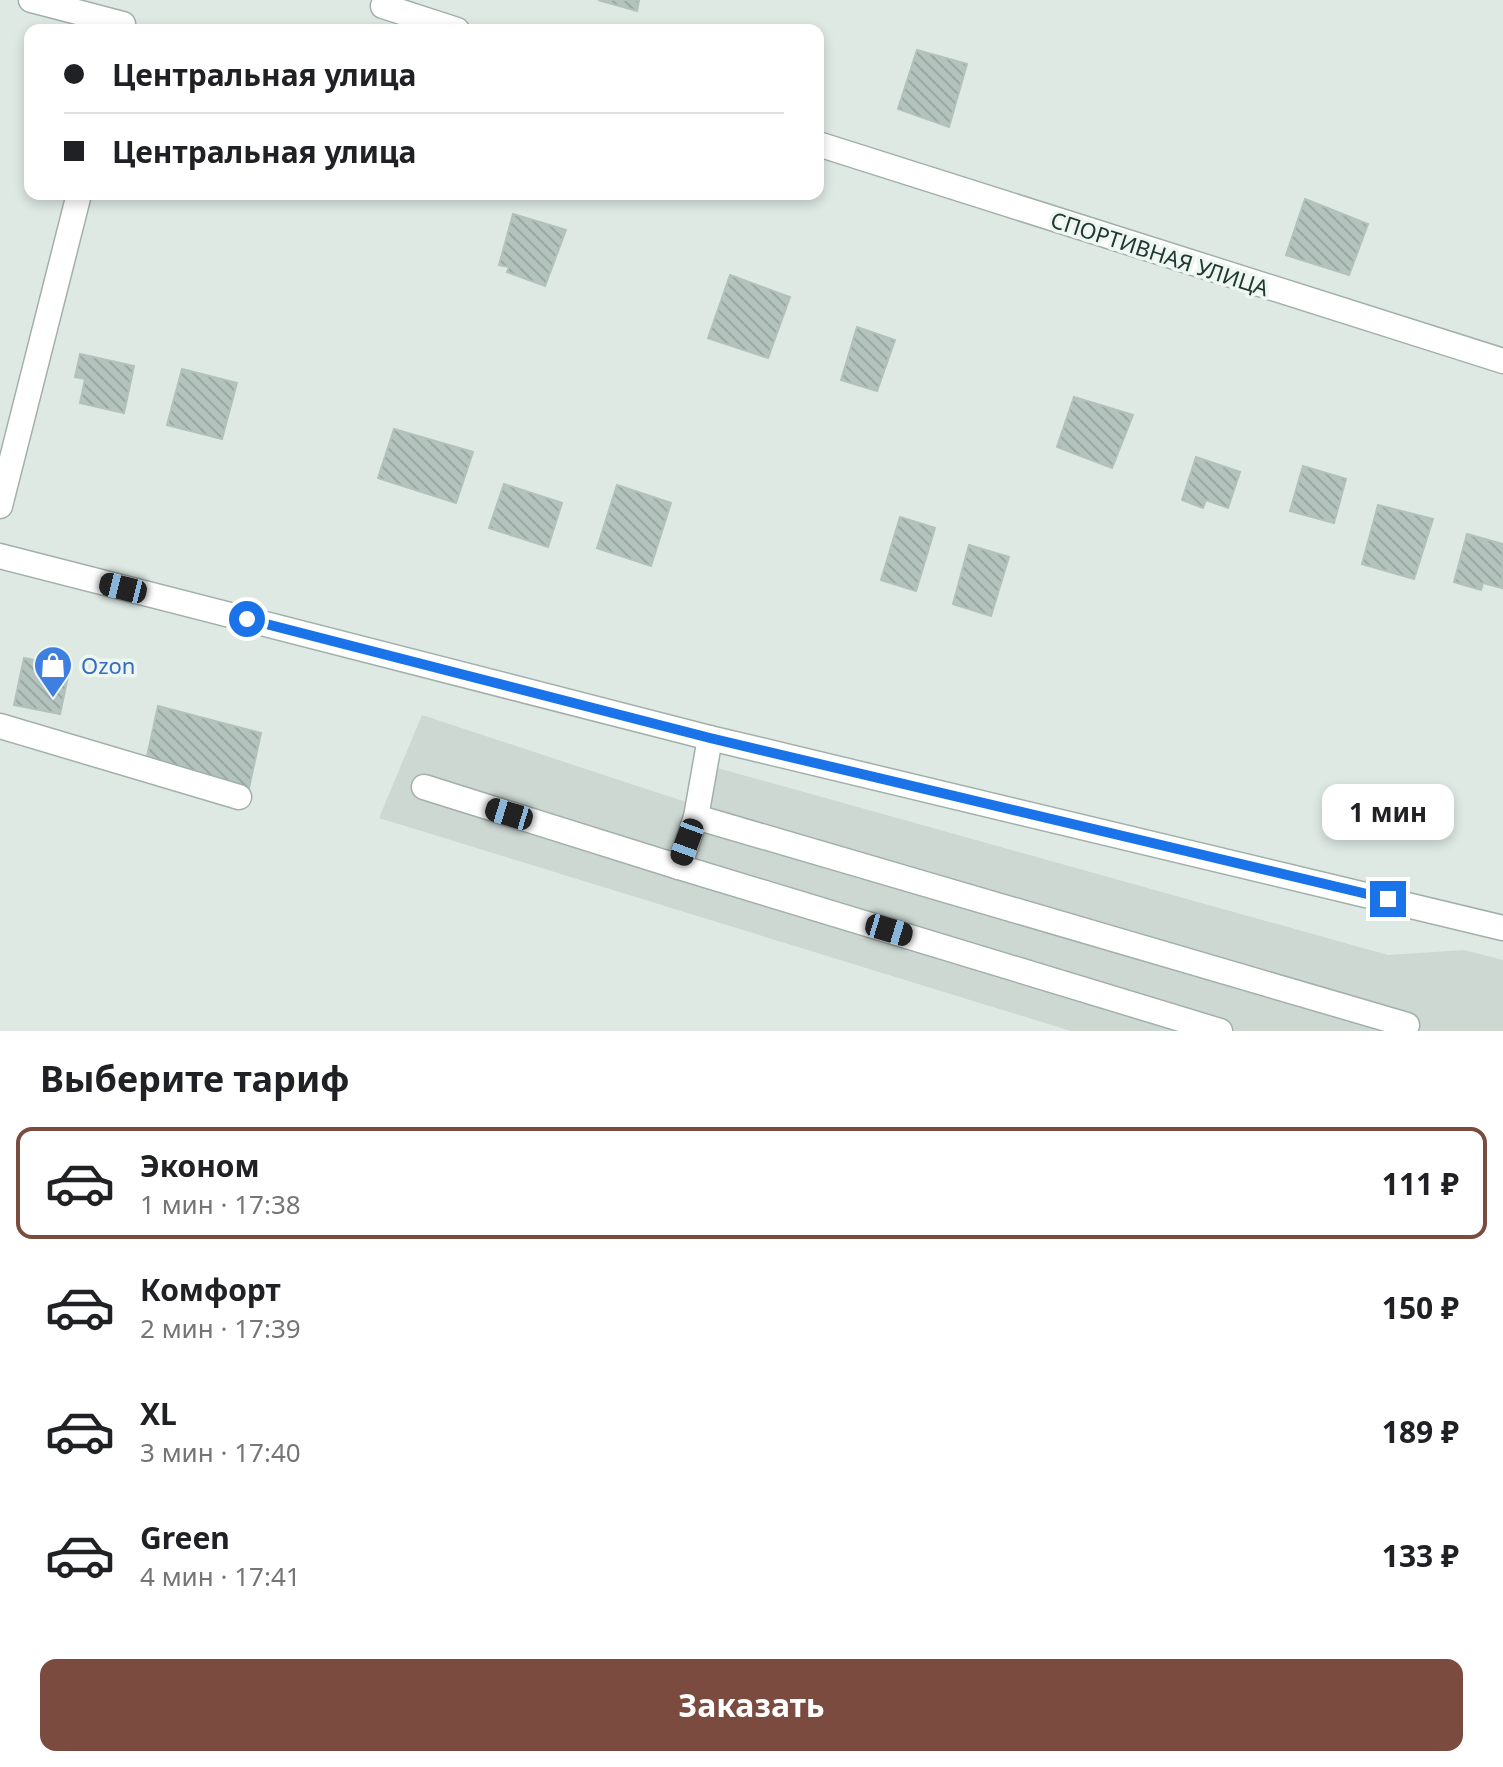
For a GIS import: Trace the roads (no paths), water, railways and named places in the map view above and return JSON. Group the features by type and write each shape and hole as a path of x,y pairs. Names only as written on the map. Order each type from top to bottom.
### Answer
{"street":[{"path":"31,0 123,24"},
{"path":"383,6 438,24"},
{"name":"СПОРТИВНАЯ УЛИЦА","path":"824,146 1503,361"},
{"path":"0,506 77,200"},
{"path":"0,556 710,738 1503,928"},
{"path":"0,726 239,797"},
{"path":"679,867 696,817 710,738"},
{"path":"424,787 1220,1031"},
{"path":"696,817 1407,1025"}],"place":[{"name":"Ozon","path":"53,699"}]}
